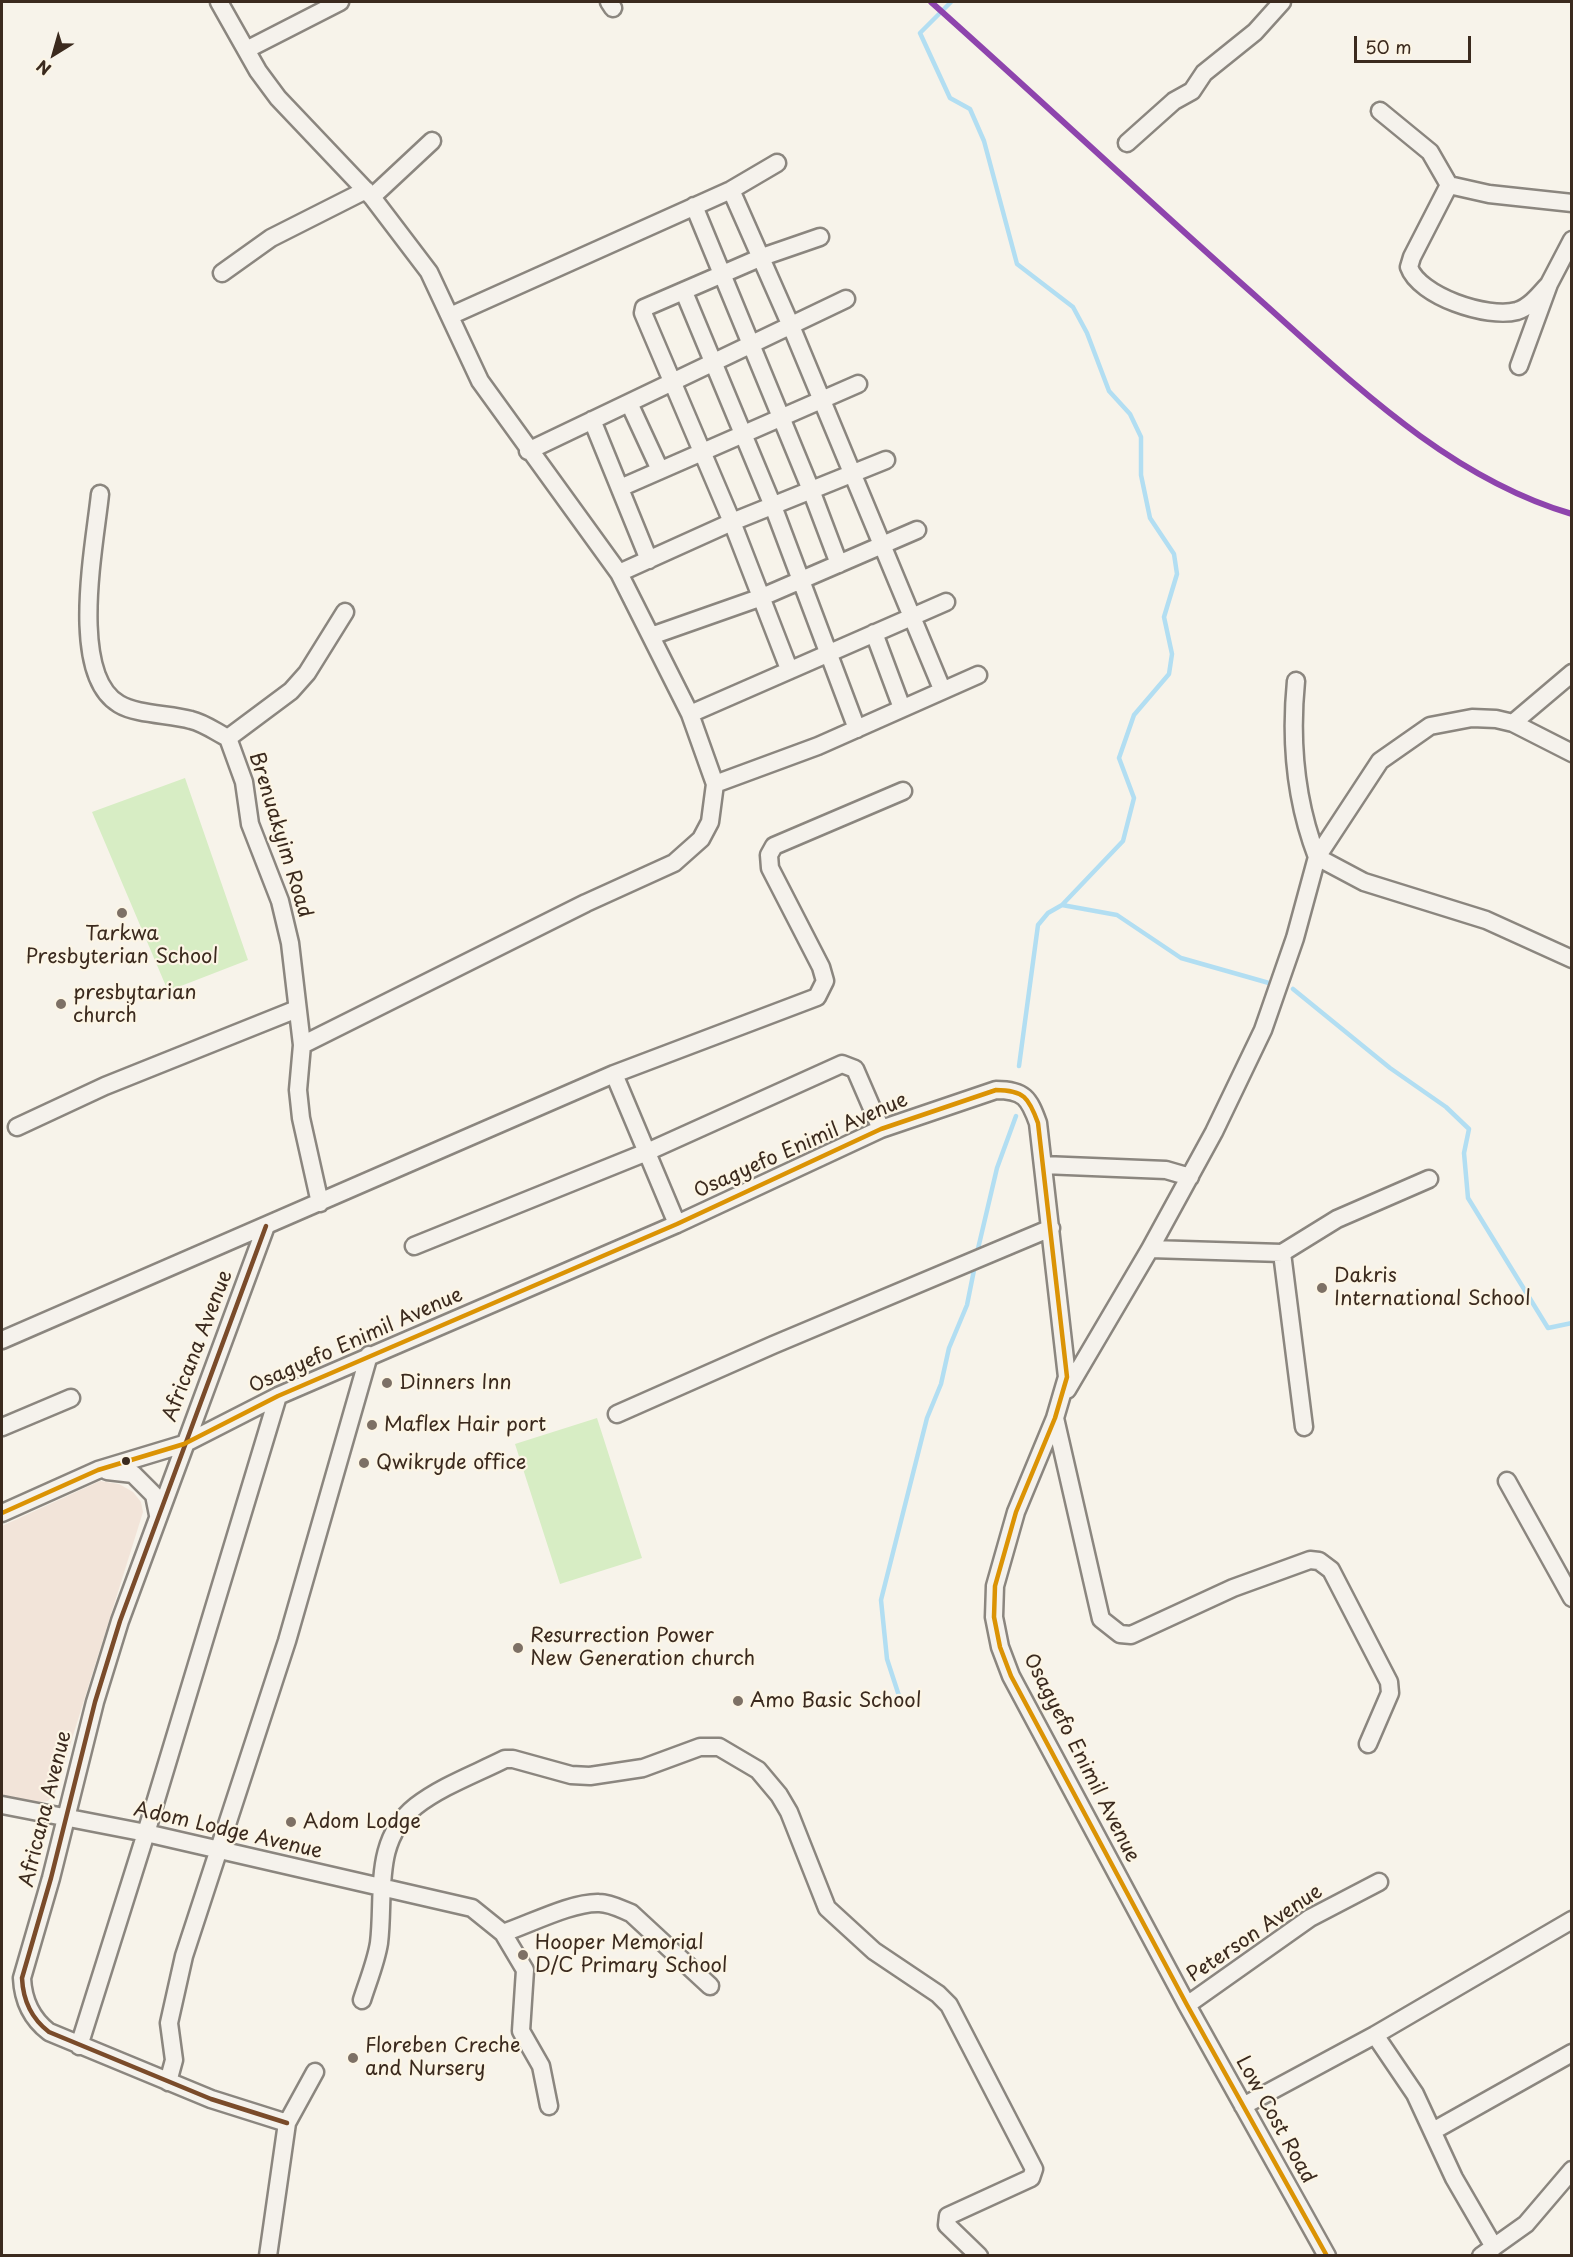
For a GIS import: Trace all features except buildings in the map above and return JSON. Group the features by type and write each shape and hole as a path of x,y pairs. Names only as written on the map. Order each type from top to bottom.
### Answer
{"street":[{"path":"219,2 248,49 258,71 278,98 369,193 429,272 480,381 528,451 577,512 619,573 690,714 715,784 710,822 701,839 674,863 586,903 302,1045"},
{"path":"248,49 340,2"},
{"path":"1127,143 1174,101 1192,91 1204,73 1255,32 1282,2"},
{"path":"1380,111 1430,152 1449,185 1489,194 1572,203"},
{"path":"222,273 271,238 369,193 432,141"},
{"path":"450,316 731,190 777,163"},
{"path":"1449,185 1412,257 1409,267 1416,281 1437,295 1489,312 1508,312 1528,305 1549,284"},
{"path":"731,190 762,257 942,689"},
{"path":"694,206 812,490 839,564"},
{"path":"789,669 732,522 643,313 644,308 762,257 820,237"},
{"path":"1519,366 1549,284 1572,240"},
{"path":"684,292 741,434 773,506 857,729"},
{"path":"528,451 846,299"},
{"path":"620,488 858,384"},
{"path":"629,403 660,470"},
{"path":"592,420 649,560"},
{"path":"619,573 732,522 886,460"},
{"name":"Brenuakyim Road","path":"100,494 87,621 91,654 109,696 120,705 193,720 228,738 244,782 250,824 279,901 288,934 302,1045 298,1090 301,1118 320,1203"},
{"path":"651,636 762,597 917,530"},
{"path":"690,714 946,602"},
{"path":"228,738 291,691 307,673 345,612"},
{"path":"874,633 902,708"},
{"path":"1513,723 1572,673"},
{"path":"715,784 790,757 978,675"},
{"path":"1296,681 1293,717 1296,784 1300,810 1317,858 1365,882 1486,920 1572,960"},
{"path":"1061,1401 1190,1177 1263,1030 1295,938 1317,858 1380,761 1430,726 1472,718 1496,719 1513,723 1572,753"},
{"path":"2,1340 614,1074 817,997 825,981 821,967 770,868 769,855 774,846 903,791"},
{"path":"17,1127 105,1086 297,1009"},
{"path":"414,1246 647,1152 842,1064 855,1069 881,1129"},
{"path":"614,1074 677,1224"},
{"name":"Osagyefo Enimil Avenue","path":"2,1513 99,1470 184,1444 278,1396 677,1224 881,1129 996,1090 1012,1090 1023,1095 1031,1104 1038,1123 1067,1359 1067,1377 1055,1418 1016,1512 995,1586 994,1617 1000,1647 1011,1676 1187,2005"},
{"path":"1043,1165 1166,1170 1190,1177"},
{"path":"1150,1249 1282,1253 1317,1228 1429,1179"},
{"name":"Africana Avenue","path":"266,1226 117,1631 22,1978 23,1992 40,2025 49,2032 168,2082 287,2123"},
{"path":"617,1414 773,1345 1051,1228"},
{"path":"1282,1253 1304,1427"},
{"path":"168,2082 174,2060 169,2023 184,1956 287,1641 369,1355"},
{"path":"79,2046 278,1396"},
{"path":"2,1427 70,1398"},
{"path":"1055,1418 1101,1619 1120,1634 1131,1635 1233,1588 1310,1560 1319,1561 1330,1570 1389,1682 1390,1693 1368,1744"},
{"path":"99,1470 133,1474 154,1495 158,1516"},
{"path":"1507,1481 1572,1598"},
{"path":"362,2000 377,1951 383,1859 391,1835 415,1807 435,1793 505,1759 513,1759 571,1775 590,1776 643,1768 710,1745 719,1747 758,1770 769,1782 789,1812 827,1908 874,1951 938,1994 949,2005 1034,2169 1031,2178 948,2216 947,2225 979,2256"},
{"name":"Adom Lodge Avenue","path":"2,1805 65,1815 472,1908 503,1933"},
{"name":"Peterson Avenue","path":"1187,2005 1310,1918 1378,1882"},
{"path":"549,2106 541,2066 521,2031 525,1970 503,1933 581,1906 599,1903 616,1906 631,1913 710,1986"},
{"path":"1243,2106 1375,2035 1572,1920"},
{"name":"Low Cost Road","path":"1187,2005 1327,2256"},
{"path":"1375,2035 1412,2088 1487,2251 1526,2224 1572,2170"},
{"path":"1433,2131 1572,2053"},
{"path":"268,2256 287,2123 315,2072"}],"shaded area":[{"path":"100,1481 119,1484 133,1492 141,1502 143,1512 55,1793 48,1801 27,1804 2,1797 2,1526"}],"green space":[{"path":"185,778 248,960 168,991 92,812"},
{"path":"597,1418 642,1558 560,1584 515,1444"}],"waterway":[{"path":"951,2 920,33 950,98 970,109 984,141 1017,264 1073,307 1087,333 1109,391 1130,414 1141,437 1141,475 1150,518 1174,554 1177,574 1164,617 1172,654 1169,674 1134,715 1119,758 1134,798 1123,841 1062,905 1048,913 1038,925 1019,1066"},
{"path":"1062,905 1117,915 1181,958 1269,983"},
{"path":"1293,989 1390,1068 1446,1107 1469,1129 1464,1153 1468,1198 1548,1328 1572,1323"},
{"path":"977,1253 997,1168 1016,1116"},
{"path":"901,1702 887,1659 881,1600 927,1418 941,1384 949,1348 967,1305 975,1265"}],"transit line":[{"path":"931,2 1367,395 1405,425 1484,477 1527,498 1572,514"},
{"path":"2,1513 98,1470 184,1444 278,1396 677,1224 881,1129 996,1090 1019,1094 1032,1107 1038,1123 1067,1377 1055,1418 1016,1512 995,1586 994,1617 1000,1647 1011,1676 1187,2005 1327,2256"},
{"path":"266,1226 120,1621 95,1702 51,1878 22,1978 29,2008 49,2032 211,2099 287,2123"}],"place":[{"name":"Tarkwa Presbyterian School","path":"122,913"},
{"name":"presbytarian church","path":"61,1004"},
{"name":"Dakris International School","path":"1322,1288"},
{"name":"Dinners Inn","path":"387,1383"},
{"name":"Maflex Hair port","path":"372,1425"},
{"name":"Qwikryde office","path":"364,1463"},
{"name":"Resurrection Power New Generation church","path":"518,1648"},
{"name":"Amo Basic School","path":"738,1701"},
{"name":"Adom Lodge","path":"291,1822"},
{"name":"Hooper Memorial D/C Primary School","path":"523,1955"},
{"name":"Floreben Creche and Nursery","path":"353,2058"}]}
